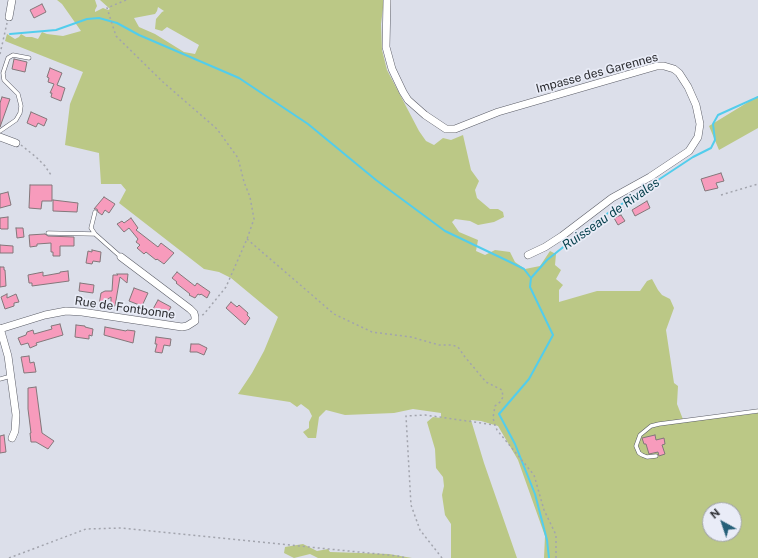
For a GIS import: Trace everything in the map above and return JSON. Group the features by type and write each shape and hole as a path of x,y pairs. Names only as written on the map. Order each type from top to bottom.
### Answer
{"street":[{"path":"9,17 12,0"},
{"name":"Impasse des Garennes","path":"387,0 386,47 392,69 408,100 446,129 455,129 498,112 657,66 664,66 674,69 679,73 688,87 698,110 700,124 698,138 689,151 650,177 612,198 545,247 528,255"},
{"path":"0,137 16,143"},
{"name":"Rue de Fontbonne","path":"0,328 44,315 66,311 182,327 187,326 195,320 194,313 190,309 120,257"},
{"path":"0,328 8,356 16,415 15,431 12,438"}],"lane":[{"path":"0,131 16,120 20,113 21,106 18,94 4,80 3,73 8,58 13,55 29,58"},
{"path":"95,212 91,228 95,234 120,257"},
{"path":"48,233 95,234"},
{"path":"0,379 11,376"},
{"path":"656,456 647,457 638,453 636,446 640,435 652,426 758,411"}],"path":[{"path":"126,0 107,8 116,36 163,82 217,129 238,158 244,182 250,197 254,219 248,239 226,287 204,314 195,320"},
{"path":"0,54 9,17"},
{"path":"16,143 36,156 51,175"},
{"path":"721,195 758,184"},
{"path":"248,239 334,314 372,332 411,337 439,345 452,345 458,347 486,382 502,390 500,402 495,406 493,412 495,424 497,430 534,475 544,510 556,534 556,558"},
{"path":"442,558 420,530 411,505 406,416 425,415 495,424"},
{"path":"9,558 86,529 121,528 406,558"}],"green space":[{"path":"57,0 95,0 97,6 95,12 103,8 108,10 110,9 100,0 384,0 381,24 382,50 387,70 419,131 426,141 434,145 443,138 451,140 463,135 471,170 479,181 475,190 477,198 490,209 498,209 503,212 504,217 494,222 478,225 470,221 455,219 452,222 459,232 478,240 476,251 485,255 495,250 510,252 515,262 525,269 540,266 550,251 556,254 555,265 561,270 556,279 563,285 559,290 559,302 597,291 640,291 647,281 652,279 662,295 670,299 674,308 666,330 674,383 678,386 677,404 684,422 758,413 758,558 544,558 545,536 518,460 498,426 471,420 484,463 517,558 451,558 451,524 445,515 442,495 444,486 443,477 436,468 435,449 427,422 433,417 441,418 441,413 413,409 394,413 345,415 326,410 319,417 316,438 308,438 303,432 309,428 309,422 312,416 309,410 301,404 297,407 290,402 238,394 264,351 278,317 231,278 219,272 204,269 119,203 126,190 121,184 101,184 99,153 65,145 70,104 83,72 5,41 7,34 15,39 21,34 26,37 38,39 42,32 63,36 81,31 62,4","holes":["158,7 164,11 156,19 155,29 162,31 167,27 199,45 195,54 184,52 155,34 139,27 134,18 155,14"]},
{"path":"758,96 758,128 719,150 709,126"},
{"path":"303,544 317,551 328,549 330,552 389,554 412,558 318,558 310,554 294,558 284,553 285,547"}],"building":[{"path":"42,4 46,12 34,18 30,10"},
{"path":"14,59 27,62 25,72 12,69"},
{"path":"50,68 62,73 57,85 65,88 61,101 51,97 52,93 50,93 54,84 48,82 49,78 47,77"},
{"path":"2,97 10,99 0,127 0,103"},
{"path":"31,112 47,119 44,126 38,123 36,127 27,123"},
{"path":"721,173 724,181 716,183 718,188 705,191 701,179"},
{"path":"30,185 52,185 52,201 42,201 41,209 29,208"},
{"path":"8,192 11,205 0,208 0,194"},
{"path":"104,197 115,204 109,213 105,210 102,215 97,209 94,209"},
{"path":"53,200 78,203 77,212 53,211"},
{"path":"647,201 650,208 635,216 632,210"},
{"path":"621,215 625,221 618,225 614,218"},
{"path":"8,217 8,229 1,229 0,218"},
{"path":"131,218 138,228 136,230 158,247 161,243 174,253 164,264 146,252 144,254 137,248 140,245 136,242 138,239 129,228 124,232 117,224 122,221 124,223"},
{"path":"16,228 23,228 24,237 17,238"},
{"path":"45,234 48,236 74,237 74,246 60,246 60,256 53,256 53,252 51,252 51,243 37,244 37,246 30,247 29,235"},
{"path":"0,245 13,246 13,253 0,253"},
{"path":"92,250 101,252 100,262 93,261 92,264 86,263 88,251 92,252"},
{"path":"0,267 4,267 5,270 6,286 0,287"},
{"path":"68,271 69,281 32,286 32,283 29,283 28,275 43,272 43,276"},
{"path":"177,272 195,286 197,283 210,292 207,298 201,294 198,294 195,298 189,295 190,294 172,278"},
{"path":"117,274 128,274 127,283 120,277 115,306 111,305 111,297 105,301 105,306 99,305 101,293 105,291 112,291 113,275 118,275"},
{"path":"80,283 94,285 93,293 79,291"},
{"path":"134,288 148,293 142,306 129,301"},
{"path":"7,294 7,298 16,294 19,302 14,303 14,306 5,309 1,297"},
{"path":"158,300 171,307 166,316 153,309"},
{"path":"231,302 237,307 239,305 248,313 247,315 250,318 245,325 226,308"},
{"path":"60,324 63,335 36,343 37,345 30,348 28,343 21,345 18,338 26,335 27,332 33,330 34,334 52,329 51,326"},
{"path":"76,325 93,329 92,336 89,335 89,339 75,337"},
{"path":"105,327 135,331 133,343 104,335"},
{"path":"156,337 171,339 170,346 164,345 162,353 155,352 157,344 155,344"},
{"path":"191,344 199,344 207,348 204,355 197,352 190,352"},
{"path":"29,356 30,363 34,362 36,372 24,373 21,357"},
{"path":"36,387 42,433 54,441 48,449 36,442 31,442 28,388"},
{"path":"4,435 6,452 0,453 0,436"},
{"path":"655,435 656,440 664,438 665,444 662,445 665,454 659,456 658,452 649,454 646,444 644,444 642,438"}],"waterway":[{"path":"10,34 56,30 87,19 99,18 117,23 139,35 239,78 308,124 376,180 445,231 524,269 531,278"},
{"name":"Ruisseau de Rivales","path":"549,558 547,540 535,494 515,444 499,414 529,379 553,335 530,287 531,278 547,260 596,221 693,157 711,148 715,140 713,124 718,115 758,97"}]}
